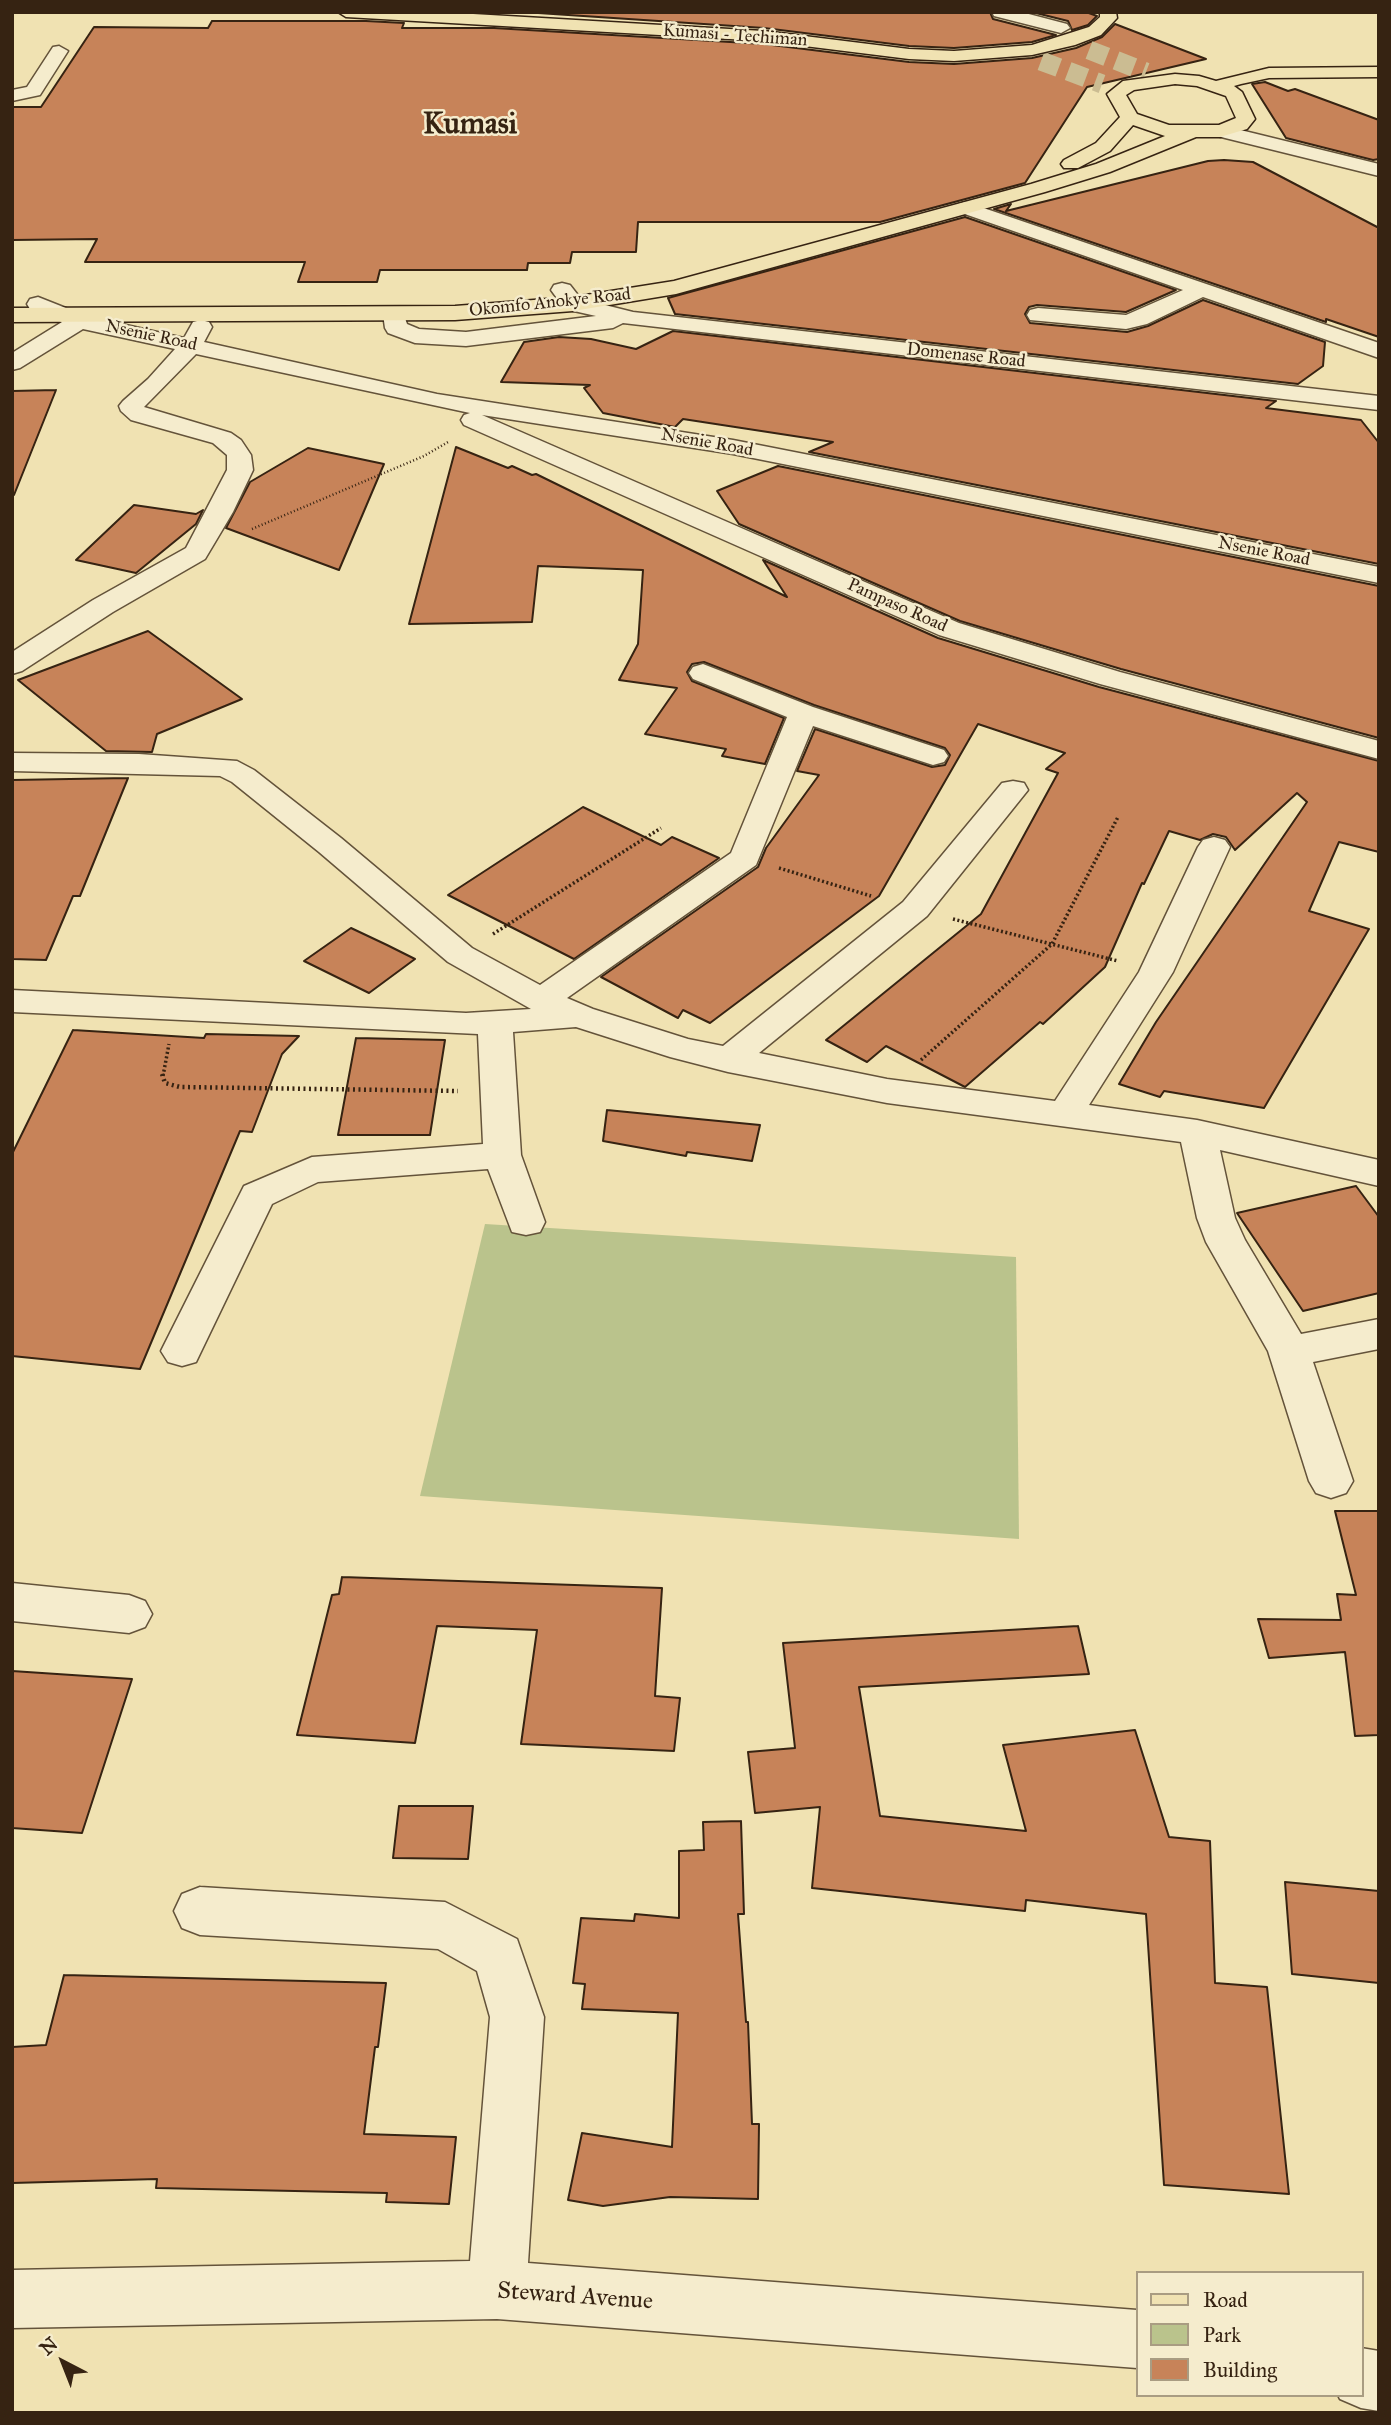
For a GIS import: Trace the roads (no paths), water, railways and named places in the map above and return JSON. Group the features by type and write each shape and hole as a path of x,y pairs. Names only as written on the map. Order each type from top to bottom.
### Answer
{"main road":[{"name":"Kumasi - Techiman","path":"346,12 764,36 909,54 996,55 1032,50 1065,34 1095,31 1109,18 1108,12"},
{"path":"480,12 741,28 947,46 1065,34 1089,50"},
{"path":"1065,34 1076,15"},
{"path":"996,55 1041,61"},
{"path":"1219,86 1237,79 1269,73 1379,72"},
{"path":"1148,76 1219,86 1233,92 1238,98 1246,119 1240,125 1220,131 1189,133 1145,126 1129,118 1109,89 1129,85 1148,76"},
{"path":"1238,98 1263,87 1290,80 1379,81"},
{"name":"Okomfo Anokye Road","path":"12,315 567,297 959,199 1066,166 1103,147 1129,118"},
{"name":"Okomfo Anokye Road","path":"12,304 59,313 394,314 676,287 1103,168 1189,133"}],"street":[{"path":"1000,12 1065,34"},
{"path":"12,96 34,91 59,51"},
{"path":"1246,119 1324,157"},
{"path":"1220,131 1379,170"},
{"path":"966,208 1379,351"},
{"path":"1038,314 1126,322 1139,319 1201,290"},
{"name":"Domenase Road","path":"567,297 632,319 1379,403"},
{"path":"12,363 59,313"},
{"name":"Nsenie Road","path":"59,313 437,401 698,441 1379,575"},
{"path":"394,314 396,328 415,337 466,339 632,319"},
{"path":"12,664 103,606 196,553 240,470 239,454 222,438 140,415 133,411 131,406 156,384 192,344 208,315"},
{"name":"Pampaso Road","path":"437,401 479,423 634,469 949,629 1124,682 1379,750"},
{"path":"634,469 646,453 698,441"},
{"path":"703,673 803,713 933,756"},
{"path":"541,1000 745,858 803,713"},
{"path":"12,762 139,762 226,767 243,776 319,836 460,955 541,1000 581,1017 683,1049 887,1091 1196,1132 1379,1173"},
{"path":"728,1060 915,909 1013,790"},
{"path":"1065,1114 1156,971 1214,847"},
{"path":"12,1001 466,1024 581,1017"},
{"path":"495,1022 502,1155 526,1222"},
{"path":"1196,1132 1216,1217 1226,1242 1276,1324 1289,1351 1331,1480"},
{"path":"182,1351 257,1195 312,1170 502,1155"},
{"path":"1289,1351 1379,1334"},
{"path":"12,1602 129,1614"},
{"path":"200,1911 445,1926 499,1956 517,2017 497,2290"},
{"name":"Steward Avenue","path":"12,2299 497,2290 1136,2339"}],"tunnel":[{"path":"1089,50 1146,72"},
{"path":"1041,61 1102,84"}],"district":[{"name":"Kumasi","path":"470,126"}]}
